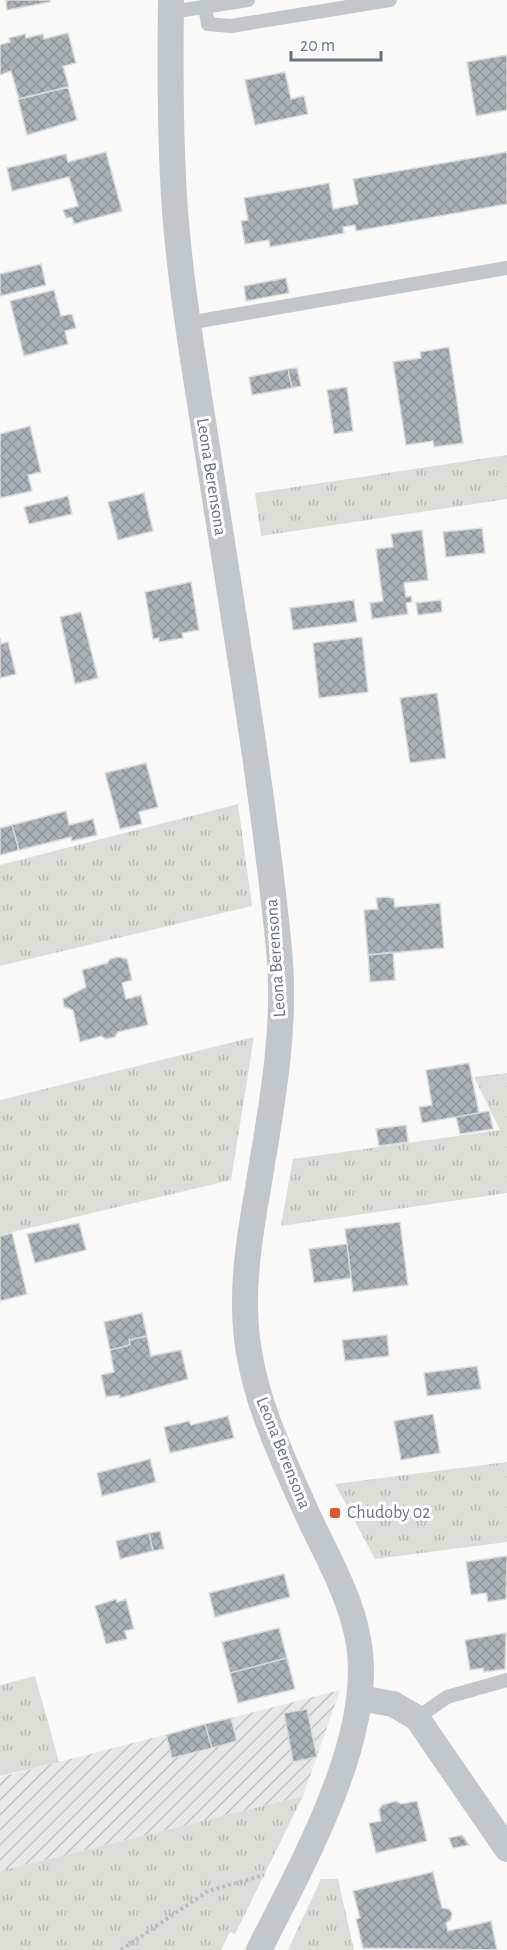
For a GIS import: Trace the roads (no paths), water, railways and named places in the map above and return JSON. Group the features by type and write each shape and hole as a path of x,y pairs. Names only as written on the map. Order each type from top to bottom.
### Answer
{"street":[{"name":"Leona Berensona","path":"171,6 171,125 175,215 188,323 261,808 280,952 283,1013 273,1096 249,1240 245,1316 247,1348 253,1377 279,1451 355,1624 361,1663 360,1698 350,1743 339,1776 300,1869 259,1950"},
{"path":"360,1698 393,1704 417,1718 507,1849"}],"lane":[{"path":"171,6 205,7 248,0"},
{"path":"205,7 208,24 231,26 390,0"},
{"path":"188,323 507,268"},
{"path":"417,1718 447,1697 507,1680"}],"place":[{"name":"Chudoby 02","path":"335,1513"}]}
